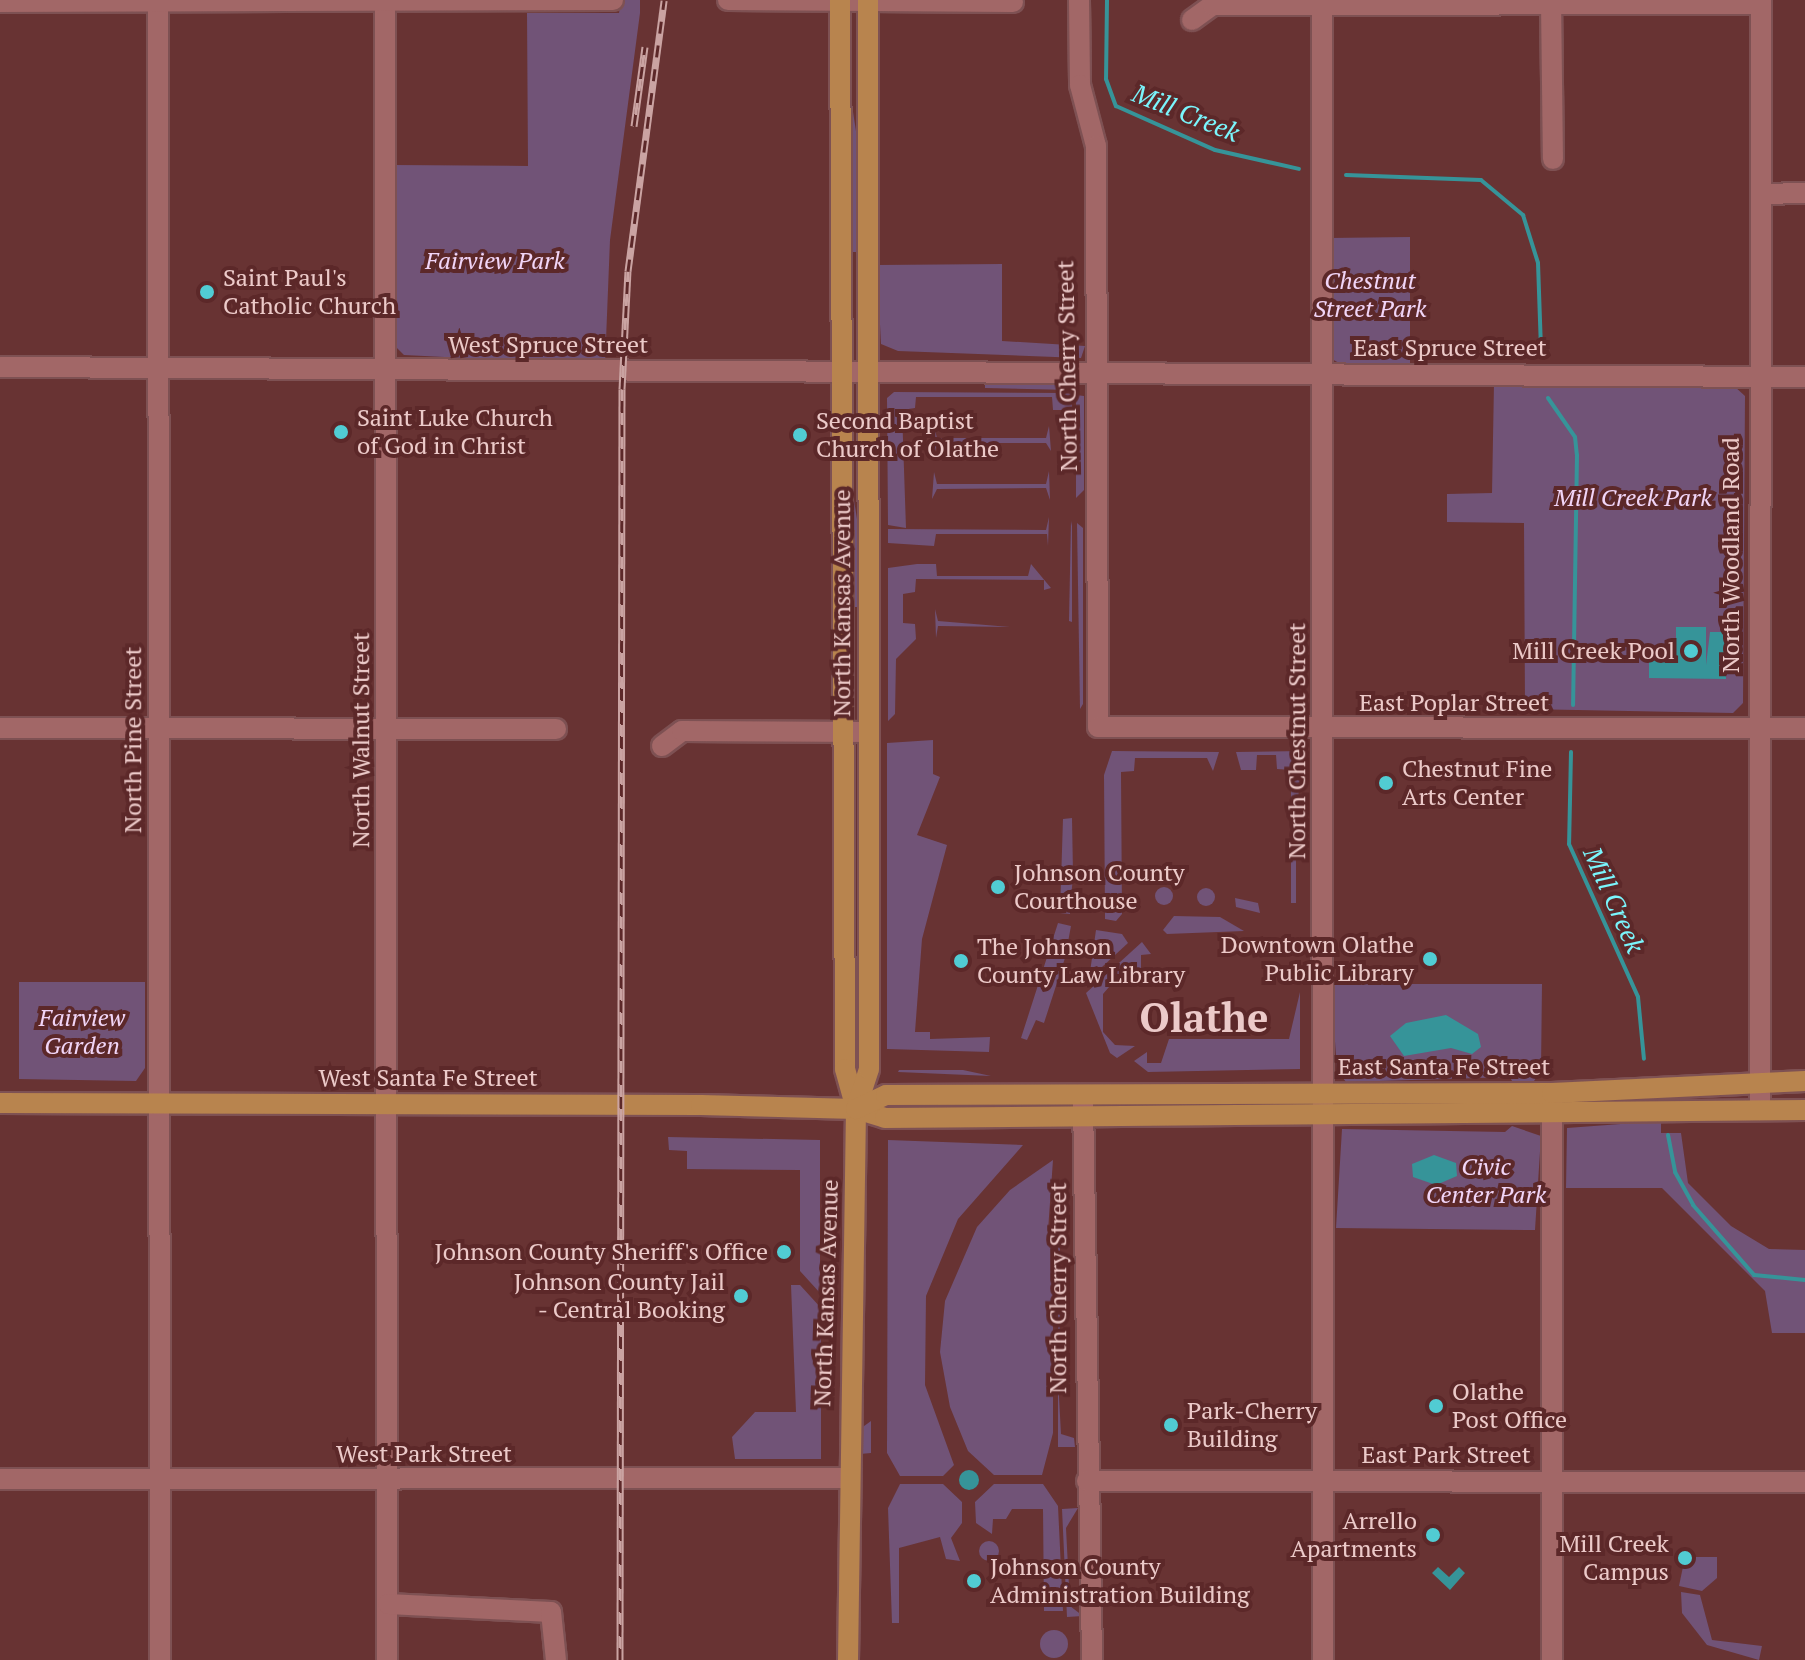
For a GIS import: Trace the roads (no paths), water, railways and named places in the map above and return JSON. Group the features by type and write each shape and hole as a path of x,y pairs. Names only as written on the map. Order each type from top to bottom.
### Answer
{"main road":[{"name":"North Kansas Avenue","path":"840,1 841,732 845,1069 856,1109"},
{"name":"North Kansas Avenue","path":"848,1660 847,1478 856,1109 869,1069 868,1"},
{"name":"East Santa Fe Street","path":"1083,1095 1552,1093 1805,1081"},
{"name":"West Santa Fe Street","path":"856,1109 886,1095 1083,1095"},
{"name":"West Santa Fe Street","path":"0,1103 386,1102 856,1109 885,1118 1083,1119"},
{"name":"East Santa Fe Street","path":"1083,1119 1553,1116 1805,1110"}],"street":[{"path":"728,0 1013,2"},
{"name":"North Cherry Street","path":"1079,0 1080,85 1096,146 1093,708 1103,729"},
{"path":"0,2 613,2"},
{"name":"North Pine Street","path":"158,2 160,1660"},
{"name":"North Walnut Street","path":"385,2 387,1660"},
{"path":"1192,20 1213,5 1322,2 1761,2"},
{"name":"North Chestnut Street","path":"1322,2 1323,1660"},
{"path":"1551,2 1553,159"},
{"name":"North Woodland Road","path":"1760,1110 1757,376 1761,2"},
{"path":"1761,194 1805,193"},
{"name":"West Spruce Street","path":"0,367 1095,374"},
{"name":"East Spruce Street","path":"1095,374 1805,377"},
{"path":"0,728 556,729"},
{"name":"East Poplar Street","path":"1103,729 1805,728"},
{"path":"662,746 682,731 868,732"},
{"path":"1552,1093 1552,1660"},
{"name":"North Cherry Street","path":"1083,1095 1092,1660"},
{"name":"West Park Street","path":"0,1479 847,1478"},
{"name":"East Park Street","path":"1087,1481 1805,1482"},
{"path":"388,1604 551,1612 556,1660"}],"water":[{"name":"Mill Creek Pool","path":"1676,627 1706,627 1706,665 1710,632 1725,632 1726,679 1649,678 1649,657 1676,656"},
{"path":"1446,1015 1478,1034 1481,1047 1472,1054 1451,1048 1404,1056 1390,1036 1406,1023"},
{"path":"1434,1155 1456,1163 1457,1176 1436,1185 1413,1177 1412,1164"},
{"path":"965,1470 973,1470 979,1480 973,1490 965,1490 959,1484 959,1476"},
{"path":"1438,1567 1449,1577 1459,1567 1465,1573 1450,1590 1432,1573"}],"waterway":[{"name":"Mill Creek","path":"1107,0 1106,79 1116,106 1215,150 1299,169"},
{"name":"Mill Creek","path":"1346,175 1481,180 1523,215 1538,263 1541,350"},
{"name":"Mill Creek","path":"1548,398 1575,437 1577,455 1573,705"},
{"name":"Mill Creek","path":"1571,752 1569,844 1638,997 1644,1059"},
{"name":"Mill Creek","path":"1668,1135 1675,1172 1693,1205 1754,1275 1805,1280"}],"railway":[{"path":"620,1660 622,389 628,271 664,0"},
{"path":"634,126 645,47"}],"place":[{"name":"Saint Paul's Catholic Church","path":"207,292"},
{"name":"Saint Luke Church of God in Christ","path":"341,432"},
{"name":"Second Baptist Church of Olathe","path":"800,435"},
{"name":"Mill Creek Pool","path":"1691,651"},
{"name":"Chestnut Fine Arts Center","path":"1386,783"},
{"name":"Johnson County Courthouse","path":"998,887"},
{"name":"Downtown Olathe Public Library","path":"1430,959"},
{"name":"The Johnson County Law Library","path":"961,961"},
{"name":"Johnson County Sheriff's Office","path":"784,1252"},
{"name":"Johnson County Jail - Central Booking","path":"741,1296"},
{"name":"Olathe Post Office","path":"1436,1406"},
{"name":"Park-Cherry Building","path":"1171,1425"},
{"name":"Arrello Apartments","path":"1433,1535"},
{"name":"Mill Creek Campus","path":"1685,1558"},
{"name":"Johnson County Administration Building","path":"974,1581"}],"district":[{"name":"Olathe","path":"1204,1017"}],"park label":[{"name":"Fairview Park","path":"495,261"},
{"name":"Chestnut Street Park","path":"1370,295"},
{"name":"Mill Creek Park","path":"1633,498"},
{"name":"Fairview Garden","path":"82,1032"},
{"name":"Civic Center Park","path":"1486,1181"}]}
